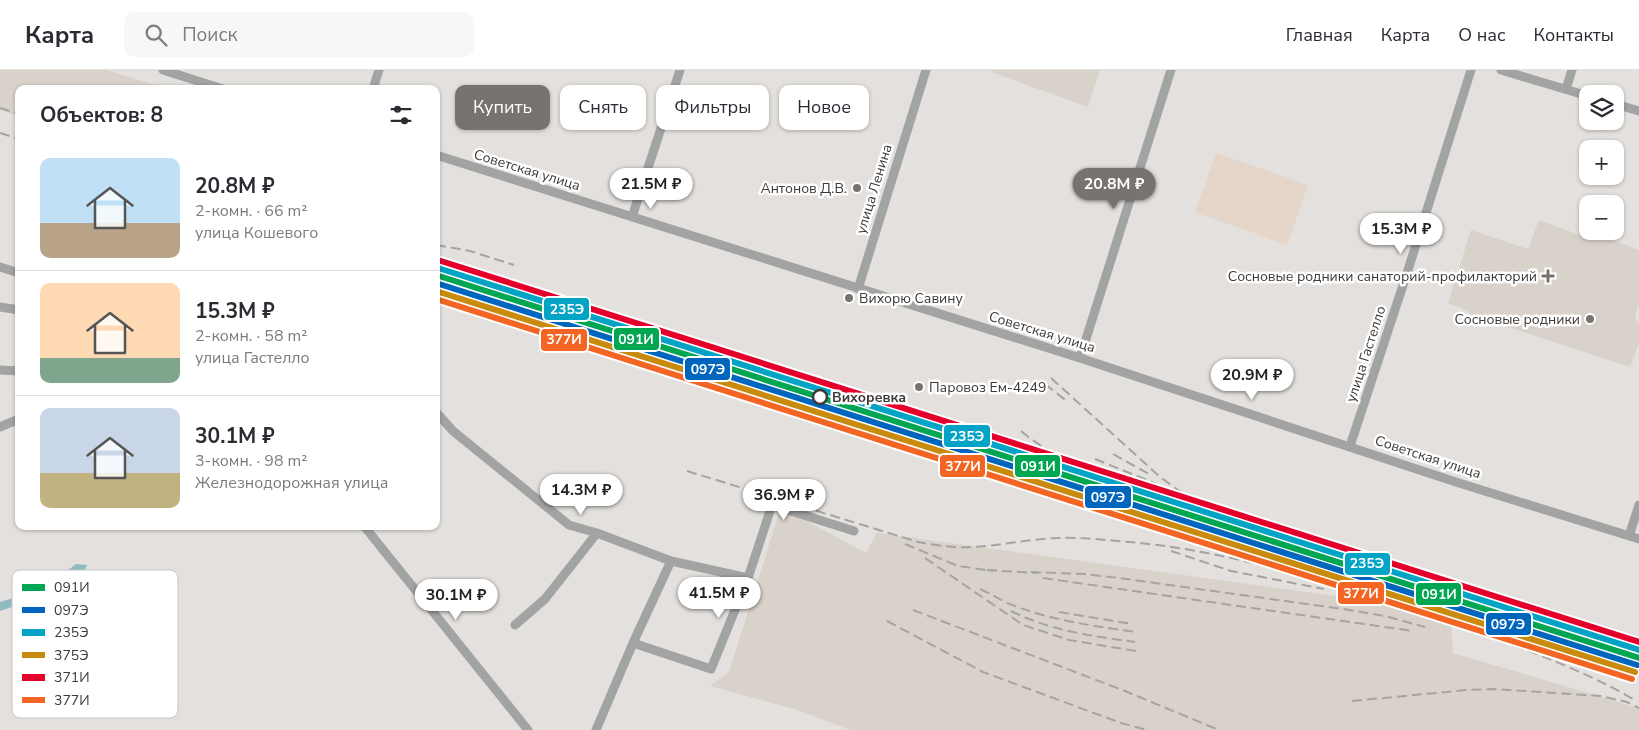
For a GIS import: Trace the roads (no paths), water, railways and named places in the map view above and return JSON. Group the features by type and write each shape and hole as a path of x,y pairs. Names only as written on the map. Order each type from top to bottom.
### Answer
{"street":[{"path":"163,70 210,85"},
{"path":"374,85 379,70"},
{"path":"632,217 680,70"},
{"name":"улица Ленина","path":"858,289 926,70"},
{"path":"1080,358 1171,70"},
{"name":"улица Гастелло","path":"1350,446 1471,70"},
{"path":"1501,70 1579,93"},
{"path":"1566,89 1572,70"},
{"path":"1624,107 1639,112"},
{"name":"Советская улица","path":"440,157 1080,358 1639,539"},
{"path":"0,267 15,272"},
{"path":"0,308 15,310"},
{"path":"0,370 15,371"},
{"path":"440,416 453,431 569,525 598,533 671,561 748,578"},
{"path":"0,427 15,421"},
{"path":"634,643 711,668 748,578 772,505 854,531"},
{"path":"1629,536 1639,505"},
{"path":"367,530 528,730"},
{"path":"515,625 545,599 598,533"},
{"path":"596,730 671,561"}],"water":[{"path":"76,564 87,565 85,570 68,570"},
{"path":"12,598 12,607 0,611 0,602"}],"railway":[{"path":"0,108 15,113"},
{"path":"0,133 15,138"},
{"path":"440,246 470,251 514,265"},
{"path":"440,270 1133,489 1239,532"},
{"path":"1051,378 1159,476 1186,496 1217,513"},
{"path":"1045,384 1068,402"},
{"path":"1021,431 1047,450 1076,464"},
{"path":"1113,454 1149,474"},
{"path":"1095,459 1152,482 1169,491"},
{"path":"687,471 918,542 964,547 1075,538 1172,547 1257,564 1299,575 1465,626"},
{"path":"1209,512 1639,645"},
{"path":"905,544 958,566 993,571"},
{"path":"1171,551 1231,571 1324,589"},
{"path":"925,558 1023,625 1069,640 1136,651"},
{"path":"987,570 1037,573"},
{"path":"1031,572 1084,574 1119,578 1343,609 1385,616 1425,627"},
{"path":"1043,578 1413,631"},
{"path":"980,589 1011,604 1045,616 1136,632"},
{"path":"913,610 1125,691 1219,730"},
{"path":"1011,611 1056,628 1135,642"},
{"path":"1059,612 1132,624"},
{"path":"887,621 983,672 1121,723 1147,730"},
{"path":"1458,624 1569,667 1633,699"},
{"path":"1352,701 1494,689 1601,696 1627,702 1639,708"}],"place":[{"name":"Антонов Д.В.","path":"857,188"},
{"name":"Сосновые родники санаторий-профилакторий","path":"1548,276"},
{"name":"Вихорю Савину","path":"849,298"},
{"name":"Сосновые родники","path":"1590,319"},
{"name":"Паровоз Ем-4249","path":"919,387"},
{"name":"Вихоревка","path":"820,397"}]}
